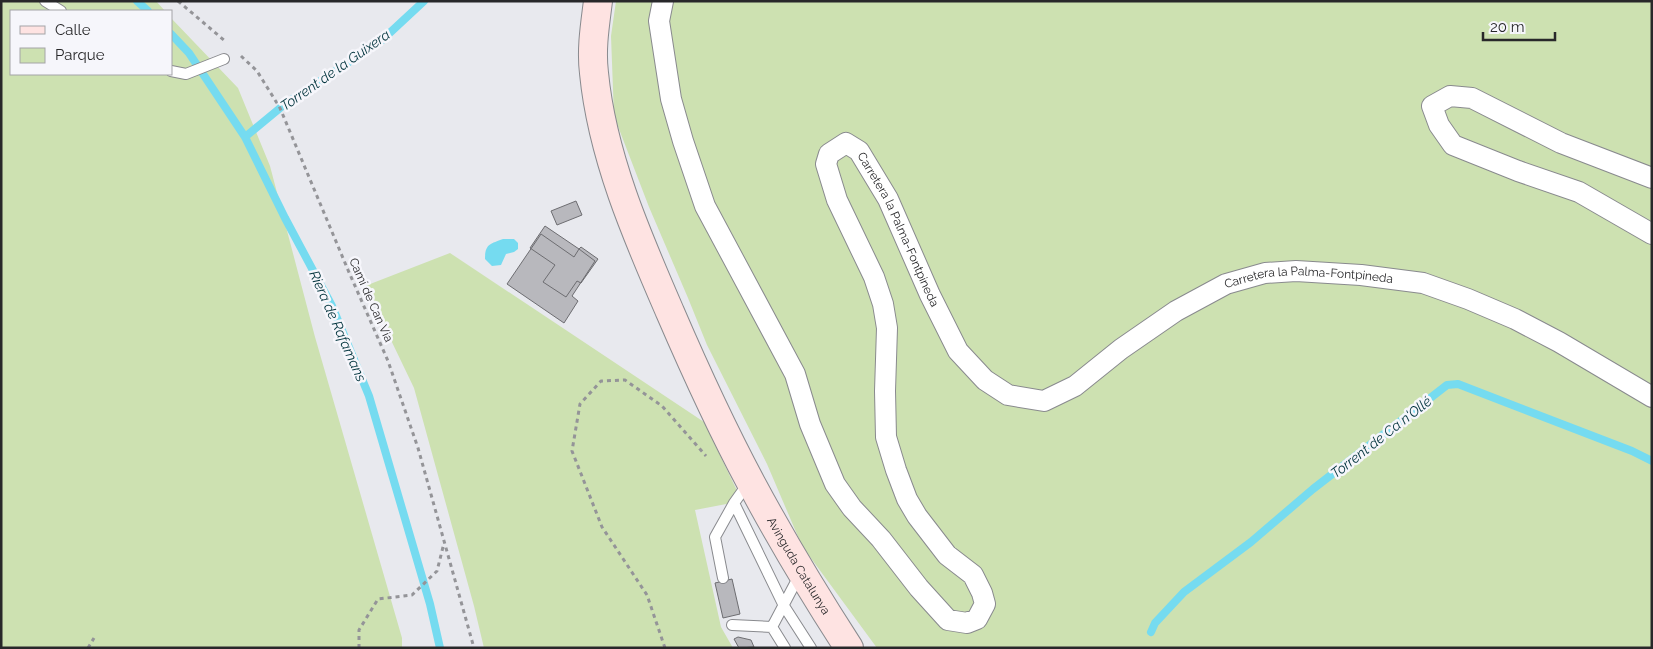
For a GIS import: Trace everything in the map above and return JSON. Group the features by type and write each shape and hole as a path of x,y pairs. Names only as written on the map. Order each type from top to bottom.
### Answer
{"main road":[{"name":"Avinguda Catalunya","path":"598,1 593,33 593,71 600,116 614,168 635,228 719,420 742,492 801,572 849,648"}],"street":[{"name":"Carretera la Palma-Fontpineda","path":"663,1 659,21 671,99 705,206 796,374 810,424 835,484 852,508 881,539 918,588 948,620 967,622 977,619 985,604 982,592 973,575 947,555 917,516 907,499 886,438 885,391 888,328 883,304 874,277 838,200 826,164 829,154 846,143 859,151 888,199 930,294 958,351 985,380 1008,395 1044,401 1075,386 1121,349 1176,311 1226,284 1265,273 1296,270 1422,282 1476,302 1533,328 1652,397"},
{"path":"1652,178 1561,143 1472,98 1450,96 1432,106 1439,125 1453,144 1518,171 1578,192 1652,234"}],"lane":[{"path":"44,1 59,10"},
{"path":"172,71 186,74 224,59"},
{"path":"723,578 715,537 742,492"},
{"path":"742,492 784,606 811,648"},
{"path":"772,627 801,572"},
{"path":"732,625 772,627"},
{"path":"772,627 785,648"}],"path":[{"path":"178,1 230,45"},
{"name":"Camí de Can Via","path":"236,51 257,71 280,108 388,360 418,448 461,596 474,648"},
{"path":"665,648 647,595 602,527 572,451 580,404 600,380 625,380 662,406 704,453"},
{"path":"359,648 359,630 378,599 412,595 437,571 444,542"},
{"path":"88,648 94,638"}],"green space":[{"path":"1,1 156,1 164,10 10,10 10,75 172,75 172,19 238,88 270,166 315,337 402,638 402,648 1,648"},
{"path":"616,1 1652,1 1652,648 877,648 802,546 767,464 707,345 649,207 614,116 611,36"},
{"path":"450,253 704,422 742,501 695,510 721,627 733,648 484,648 414,388 365,286"}],"water":[{"path":"503,239 514,239 518,243 518,249 506,254 501,265 492,266 485,259 487,247"}],"building":[{"path":"576,201 582,215 557,225 551,211"},
{"path":"545,226 579,249 581,247 598,259 581,283 577,281 566,297 543,282 555,265 530,248"},
{"path":"541,234 574,257 579,249 595,261 572,296 578,301 564,323 507,284"},
{"path":"732,579 740,614 723,618 715,583"},
{"path":"738,637 751,640 754,647 739,648 734,639"}],"waterway":[{"name":"Riera de Rafamans","path":"137,1 147,10"},
{"name":"Torrent de la Guixera","path":"245,137 285,104 381,41 424,1"},
{"name":"Riera de Rafamans","path":"172,35 189,53 245,137 285,218 332,306 369,396 430,604 440,648"},
{"name":"Torrent de Ca n'Ollé","path":"1151,632 1155,623 1184,592 1251,542 1313,489 1447,385 1458,384 1632,451 1652,461"}]}
